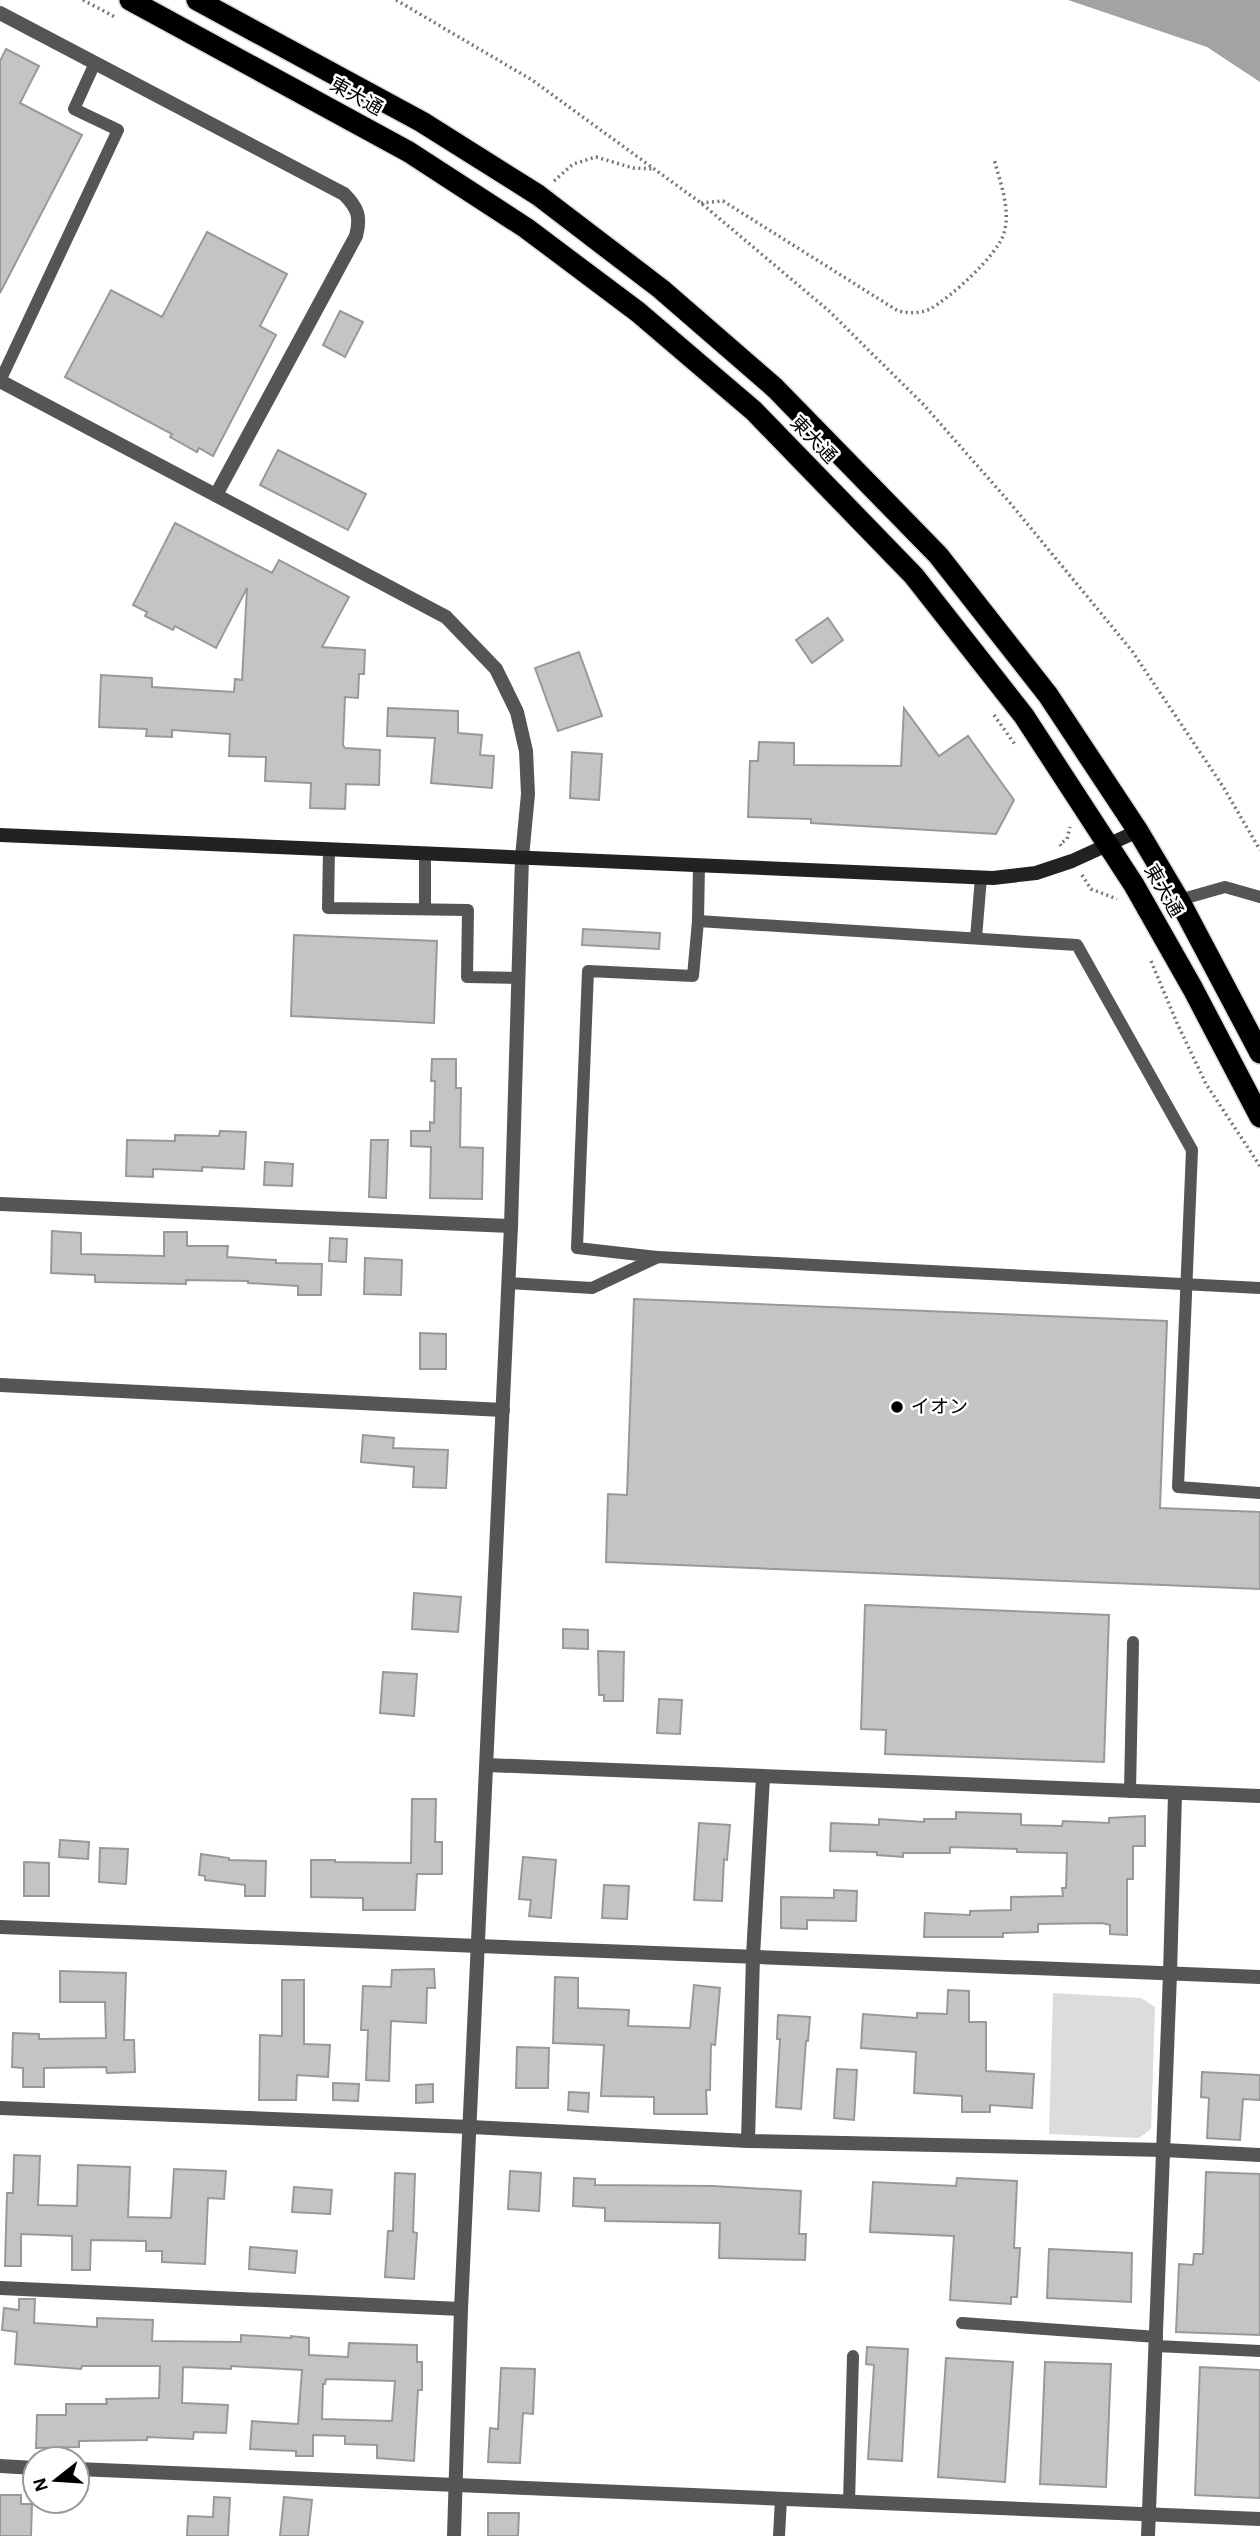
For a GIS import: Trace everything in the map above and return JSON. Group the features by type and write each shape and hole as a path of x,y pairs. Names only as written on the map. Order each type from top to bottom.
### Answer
{"highway":[{"name":"東大通","path":"197,0 422,122 538,195 660,289 775,388 938,555 1048,695 1138,831 1179,900 1260,1053"},
{"name":"東大通","path":"124,9 409,152 526,228 638,312 754,411 914,576 1024,716 1108,845 1194,989 1260,1118"}],"street":[{"path":"0,13 344,194 356,205 360,220 356,236 216,495"},
{"path":"0,381 446,617 496,669 517,712 526,751 528,794 522,857 511,1226 461,2309 454,2536"},
{"path":"0,835 981,877 1036,873 1072,861 1138,831"},
{"path":"0,1204 511,1226"},
{"path":"0,1385 503,1410"},
{"path":"487,1765 1130,1793 1260,1796"},
{"path":"748,2141 753,1956 762,1777"},
{"path":"1148,2536 1175,1794"},
{"path":"0,1927 1260,1978"},
{"path":"0,2108 748,2141 1164,2150 1260,2155"},
{"path":"0,2288 461,2309"},
{"path":"0,2466 21,2467"},
{"path":"91,2470 1260,2519"}],"lane":[{"path":"0,381 118,130 74,109 95,63"},
{"path":"329,849 328,908 468,910 467,977 519,978"},
{"path":"425,853 425,909"},
{"path":"699,865 693,976 588,971 578,1248 658,1257 1260,1288"},
{"path":"976,938 981,877"},
{"path":"1179,900 1225,887 1260,897"},
{"path":"698,921 1077,945 1192,1150 1178,1487 1260,1493"},
{"path":"508,1283 592,1288 658,1257"},
{"path":"1130,1793 1133,1642"},
{"path":"962,2323 1260,2351"},
{"path":"849,2502 853,2356"},
{"path":"779,2536 780,2499"}],"path":[{"path":"83,0 124,9"},
{"path":"396,0 532,80 701,204 829,311 923,404 1011,503 1132,651 1222,785 1260,850"},
{"path":"554,181 573,164 596,157 633,168 655,169"},
{"path":"701,204 723,201 898,311 915,313 930,309 970,278 990,257 1004,235 1007,213 994,159"},
{"path":"993,715 1023,756"},
{"path":"1084,809 1068,818 1071,831 1067,839 1060,844 1091,889 1116,898 1122,909"},
{"path":"1146,952 1206,1084 1260,1166"}],"shaded area":[{"path":"1068,0 1260,0 1260,82 1207,47"},
{"path":"1053,1993 1141,1998 1155,2007 1151,2129 1139,2138 1049,2134"}],"building":[{"path":"6,49 39,66 20,103 82,135 0,293 0,61"},
{"path":"207,232 287,274 260,326 276,335 213,456 199,448 197,452 170,437 172,434 65,377 111,290 162,317"},
{"path":"340,311 363,322 345,357 323,345"},
{"path":"278,450 366,494 348,530 260,485"},
{"path":"175,523 272,573 279,560 349,597 322,647 365,650 364,674 359,674 358,698 345,697 343,745 345,748 380,750 379,785 346,784 345,809 310,808 311,783 265,781 266,757 229,756 230,734 172,730 172,737 146,736 147,729 99,727 101,675 152,678 152,687 234,692 235,679 242,680 247,588 216,648 175,626 173,630 145,616 147,612 133,605"},
{"path":"828,618 843,640 812,663 796,640"},
{"path":"579,652 602,716 558,731 535,668"},
{"path":"388,708 458,711 458,733 482,735 480,755 494,756 492,788 431,783 435,738 387,736"},
{"path":"904,708 939,756 968,736 1014,800 996,834 811,823 811,819 748,817 750,761 758,761 759,742 794,743 794,765 901,766"},
{"path":"572,752 602,754 599,800 570,798"},
{"path":"583,929 660,933 659,949 582,945"},
{"path":"294,935 437,941 434,1023 291,1016"},
{"path":"432,1059 456,1059 456,1088 461,1088 460,1147 483,1148 482,1199 430,1198 431,1147 411,1146 411,1131 430,1131 430,1122 434,1123 435,1081 431,1081"},
{"path":"220,1131 246,1132 244,1169 153,1169 153,1177 126,1176 127,1140 175,1141 175,1135 219,1136"},
{"path":"371,1140 388,1140 386,1198 369,1197"},
{"path":"265,1162 293,1164 292,1186 264,1185"},
{"path":"52,1231 81,1233 81,1254 164,1256 164,1232 187,1232 187,1246 228,1246 227,1257 276,1260 276,1263 322,1264 321,1295 298,1295 298,1286 248,1281 186,1280 186,1284 95,1282 95,1275 51,1273"},
{"path":"330,1238 347,1239 346,1262 329,1261"},
{"path":"365,1258 402,1260 401,1295 364,1294"},
{"name":"イオン","path":"634,1299 1167,1321 1160,1508 1260,1512 1260,1589 606,1562 608,1494 627,1495"},
{"path":"420,1333 446,1334 446,1369 420,1369"},
{"path":"363,1435 394,1438 393,1448 448,1450 446,1488 413,1487 414,1467 361,1462"},
{"path":"414,1593 461,1597 458,1632 412,1629"},
{"path":"865,1605 1109,1615 1104,1762 885,1754 886,1730 861,1729"},
{"path":"563,1629 588,1630 588,1649 563,1648"},
{"path":"598,1651 624,1652 623,1701 604,1701 604,1695 599,1695"},
{"path":"383,1672 417,1674 414,1716 380,1713"},
{"path":"659,1699 682,1700 680,1734 657,1733"},
{"path":"412,1799 436,1799 435,1842 442,1842 442,1874 417,1874 415,1910 363,1910 363,1898 311,1897 311,1860 411,1863"},
{"path":"956,1812 1021,1814 1021,1825 1062,1826 1063,1821 1109,1823 1109,1818 1145,1816 1145,1846 1133,1846 1133,1879 1127,1879 1127,1935 1110,1934 1110,1925 1102,1923 1038,1924 1038,1932 1003,1933 1003,1937 924,1937 925,1913 970,1915 970,1911 1011,1910 1011,1897 1063,1896 1062,1888 1066,1888 1067,1853 950,1847 950,1853 903,1853 903,1857 877,1855 877,1852 830,1851 831,1823 879,1825 879,1819 924,1822 924,1819 956,1819"},
{"path":"699,1823 730,1825 727,1860 724,1859 722,1901 694,1900"},
{"path":"60,1840 89,1842 88,1859 59,1857"},
{"path":"100,1848 128,1849 126,1884 99,1882"},
{"path":"201,1854 229,1860 266,1861 265,1896 245,1896 245,1885 205,1880 205,1876 199,1875"},
{"path":"523,1857 556,1860 551,1918 529,1916 531,1900 519,1899"},
{"path":"24,1862 49,1863 49,1896 24,1896"},
{"path":"604,1885 629,1886 627,1919 602,1918"},
{"path":"834,1890 857,1891 856,1921 807,1920 807,1929 781,1928 781,1897 834,1898"},
{"path":"434,1969 435,1988 427,1988 426,2023 391,2021 389,2081 366,2080 368,2030 361,2030 363,1986 391,1987 392,1970"},
{"path":"60,1971 126,1973 124,2040 134,2040 135,2072 107,2073 106,2067 44,2068 44,2087 23,2087 23,2068 12,2067 13,2033 39,2034 39,2039 106,2038 105,2002 60,2002"},
{"path":"555,1977 578,1978 578,2008 629,2010 628,2026 690,2028 694,1985 720,1988 715,2045 711,2044 710,2090 706,2090 707,2114 654,2114 654,2097 601,2096 604,2045 553,2043"},
{"path":"282,1980 304,1980 304,2044 330,2045 328,2077 297,2075 296,2100 259,2100 260,2035 282,2036"},
{"path":"948,1990 969,1991 969,2022 986,2022 986,2071 1034,2074 1032,2108 990,2105 990,2112 962,2112 962,2096 914,2093 916,2052 861,2048 863,2014 917,2018 917,2013 947,2014"},
{"path":"778,2015 810,2017 801,2109 776,2107 780,2039 777,2039"},
{"path":"517,2047 549,2048 548,2088 516,2088"},
{"path":"837,2069 857,2070 854,2120 834,2118"},
{"path":"1202,2072 1260,2075 1260,2100 1243,2099 1240,2140 1207,2138 1209,2098 1201,2097"},
{"path":"333,2083 359,2084 358,2101 333,2100"},
{"path":"433,2084 433,2102 416,2103 416,2085"},
{"path":"569,2092 589,2093 588,2112 568,2110"},
{"path":"14,2155 40,2156 38,2205 77,2206 78,2165 130,2167 128,2217 171,2218 174,2169 226,2171 224,2199 208,2198 205,2264 162,2262 162,2251 146,2251 146,2241 91,2240 90,2270 72,2270 72,2236 21,2234 21,2266 5,2266 7,2193 13,2193"},
{"path":"510,2171 541,2173 539,2211 508,2209"},
{"path":"1206,2172 1260,2174 1260,2335 1176,2332 1179,2264 1193,2265 1194,2254 1203,2254"},
{"path":"395,2173 415,2174 413,2232 417,2233 414,2279 385,2277 388,2231 393,2231"},
{"path":"574,2178 595,2179 595,2185 713,2186 801,2191 799,2234 806,2234 805,2260 719,2258 720,2223 605,2221 605,2208 573,2206"},
{"path":"957,2178 1017,2181 1014,2248 1020,2248 1017,2297 1011,2297 1011,2304 950,2300 954,2236 870,2232 873,2182 956,2186"},
{"path":"294,2187 332,2190 330,2214 292,2212"},
{"path":"250,2247 297,2251 295,2273 249,2269"},
{"path":"1049,2249 1132,2253 1131,2302 1047,2298"},
{"path":"19,2299 35,2299 34,2323 97,2327 97,2318 153,2320 152,2341 241,2342 241,2335 291,2336 309,2338 309,2355 348,2357 349,2343 417,2345 417,2362 422,2362 422,2390 418,2390 414,2461 377,2458 377,2445 345,2444 345,2436 313,2435 313,2456 296,2456 296,2451 250,2449 252,2421 298,2424 302,2370 231,2366 231,2369 183,2367 182,2403 228,2405 226,2433 194,2432 193,2439 147,2437 147,2440 79,2441 79,2445 36,2445 37,2415 66,2415 66,2404 107,2404 106,2399 159,2398 160,2366 82,2366 81,2369 15,2364 17,2332 2,2330 4,2308 19,2310","holes":["326,2379 395,2381 392,2421 322,2419 323,2384"]},
{"path":"867,2347 908,2349 902,2461 868,2459 874,2365 866,2364"},
{"path":"946,2358 1013,2362 1005,2482 938,2477"},
{"path":"1045,2362 1111,2364 1106,2487 1040,2484"},
{"path":"1200,2367 1260,2370 1260,2498 1195,2495"},
{"path":"501,2368 535,2369 533,2414 523,2413 520,2463 488,2462 490,2428 498,2429"},
{"path":"0,2495 21,2495 21,2515 32,2515 31,2536 0,2536"},
{"path":"214,2497 230,2498 228,2536 187,2536 188,2516 213,2517"},
{"path":"284,2497 312,2500 308,2536 280,2536"},
{"path":"488,2513 519,2513 518,2536 488,2536"}],"place":[{"name":"イオン","path":"897,1407"}]}
